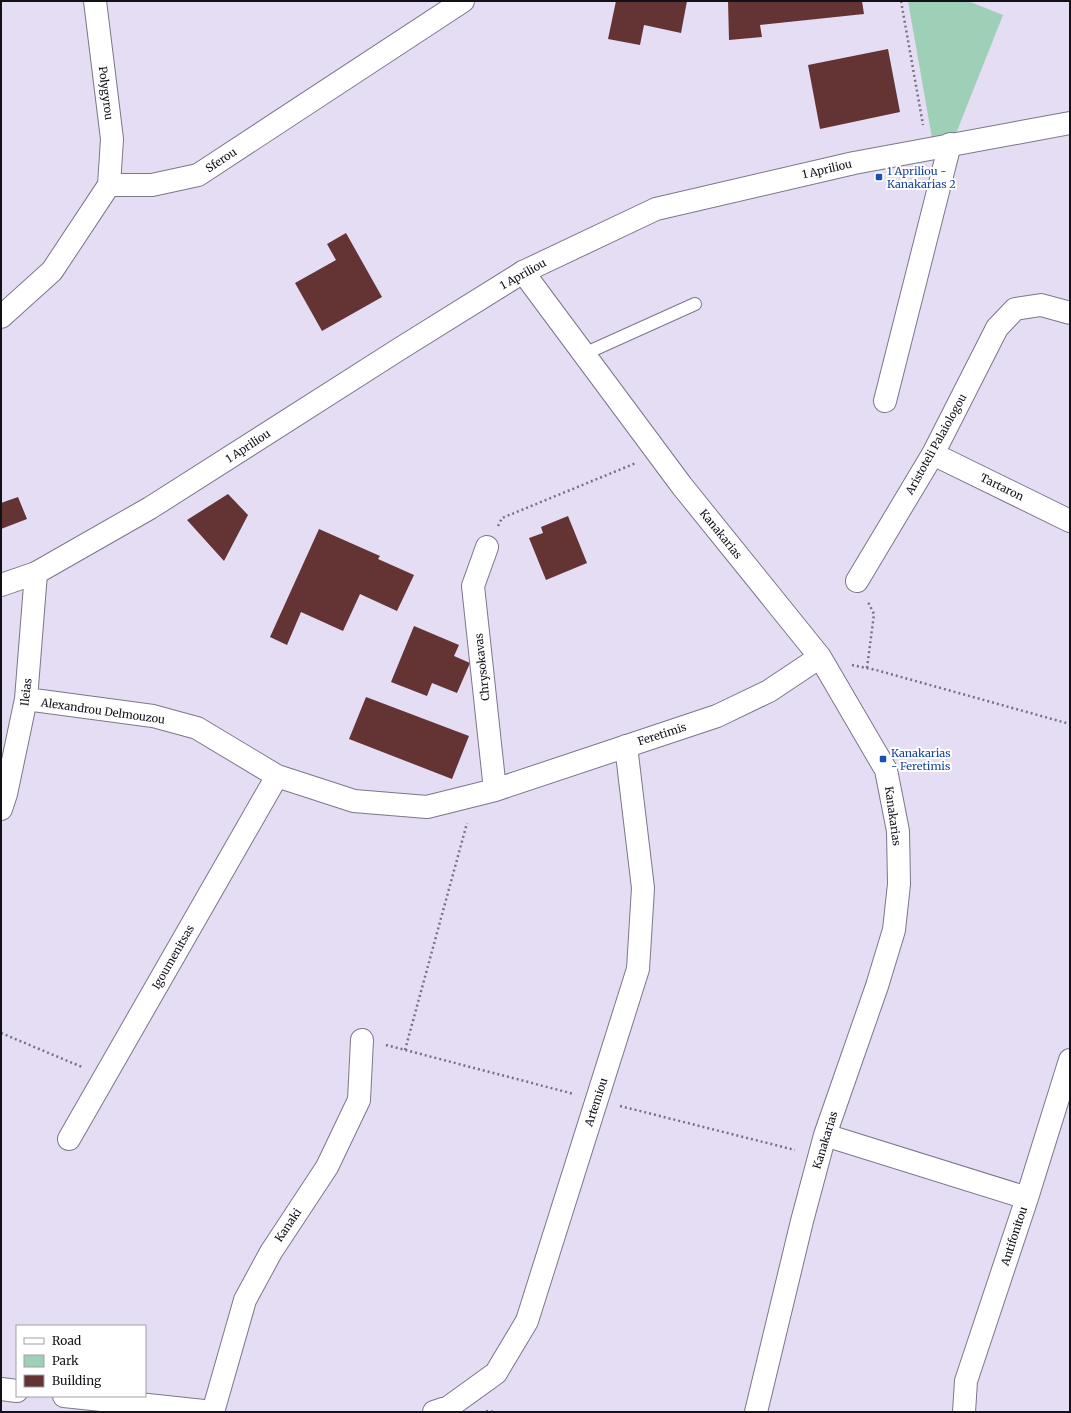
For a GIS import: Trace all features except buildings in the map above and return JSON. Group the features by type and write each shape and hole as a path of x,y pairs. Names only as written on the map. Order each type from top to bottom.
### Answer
{"street":[{"name":"Polygyrou","path":"95,1 112,139 109,185"},
{"name":"Sferou","path":"109,185 152,185 198,175 462,1"},
{"name":"1 Apriliou","path":"1,585 36,573 150,508 523,272 656,208 854,163 950,144 1070,123"},
{"path":"885,401 950,144"},
{"path":"1,316 52,271 109,185"},
{"name":"Kanakarias","path":"523,272 687,492 820,657 886,770 898,831 899,884 894,930 877,986 825,1136 802,1221 756,1412"},
{"name":"Aristoteli Palaiologou","path":"857,580 933,454 997,328 1015,309 1041,305 1070,313"},
{"name":"Tartaron","path":"933,454 1070,521"},
{"name":"Chrysokavas","path":"485,792 473,586 487,547"},
{"name":"Ileias","path":"1,809 26,699 36,573"},
{"name":"Feretimis","path":"485,792 717,716 769,691 820,657"},
{"name":"Alexandrou Delmouzou","path":"26,699 153,716 197,728 277,776 354,801 427,807 485,792"},
{"name":"Artemiou","path":"434,1412 449,1408 496,1373 527,1321 638,969 643,888 626,746"},
{"name":"Igoumenitsas","path":"69,1139 277,776"},
{"name":"Kanaki","path":"213,1412 245,1300 271,1252 327,1167 359,1100 362,1040"},
{"name":"Antifonitou","path":"964,1412 966,1382 1027,1198 1070,1060"},
{"path":"825,1136 1027,1198"},
{"path":"1,1389 16,1391"},
{"path":"73,1397 213,1412"}],"lane":[{"path":"584,354 695,304"}],"path":[{"path":"901,1 928,149"},
{"path":"487,547 502,518 658,454"},
{"path":"857,580 874,614 867,668"},
{"path":"820,657 867,668 1070,724"},
{"path":"405,1050 485,792"},
{"path":"1,1033 104,1076"}],"green space":[{"path":"908,1 968,1 1003,15 955,136 932,138"}],"place":[{"name":"1 Apriliou - Kanakarias 2","path":"879,177"},
{"name":"Kanakarias - Feretimis","path":"883,759"}]}
